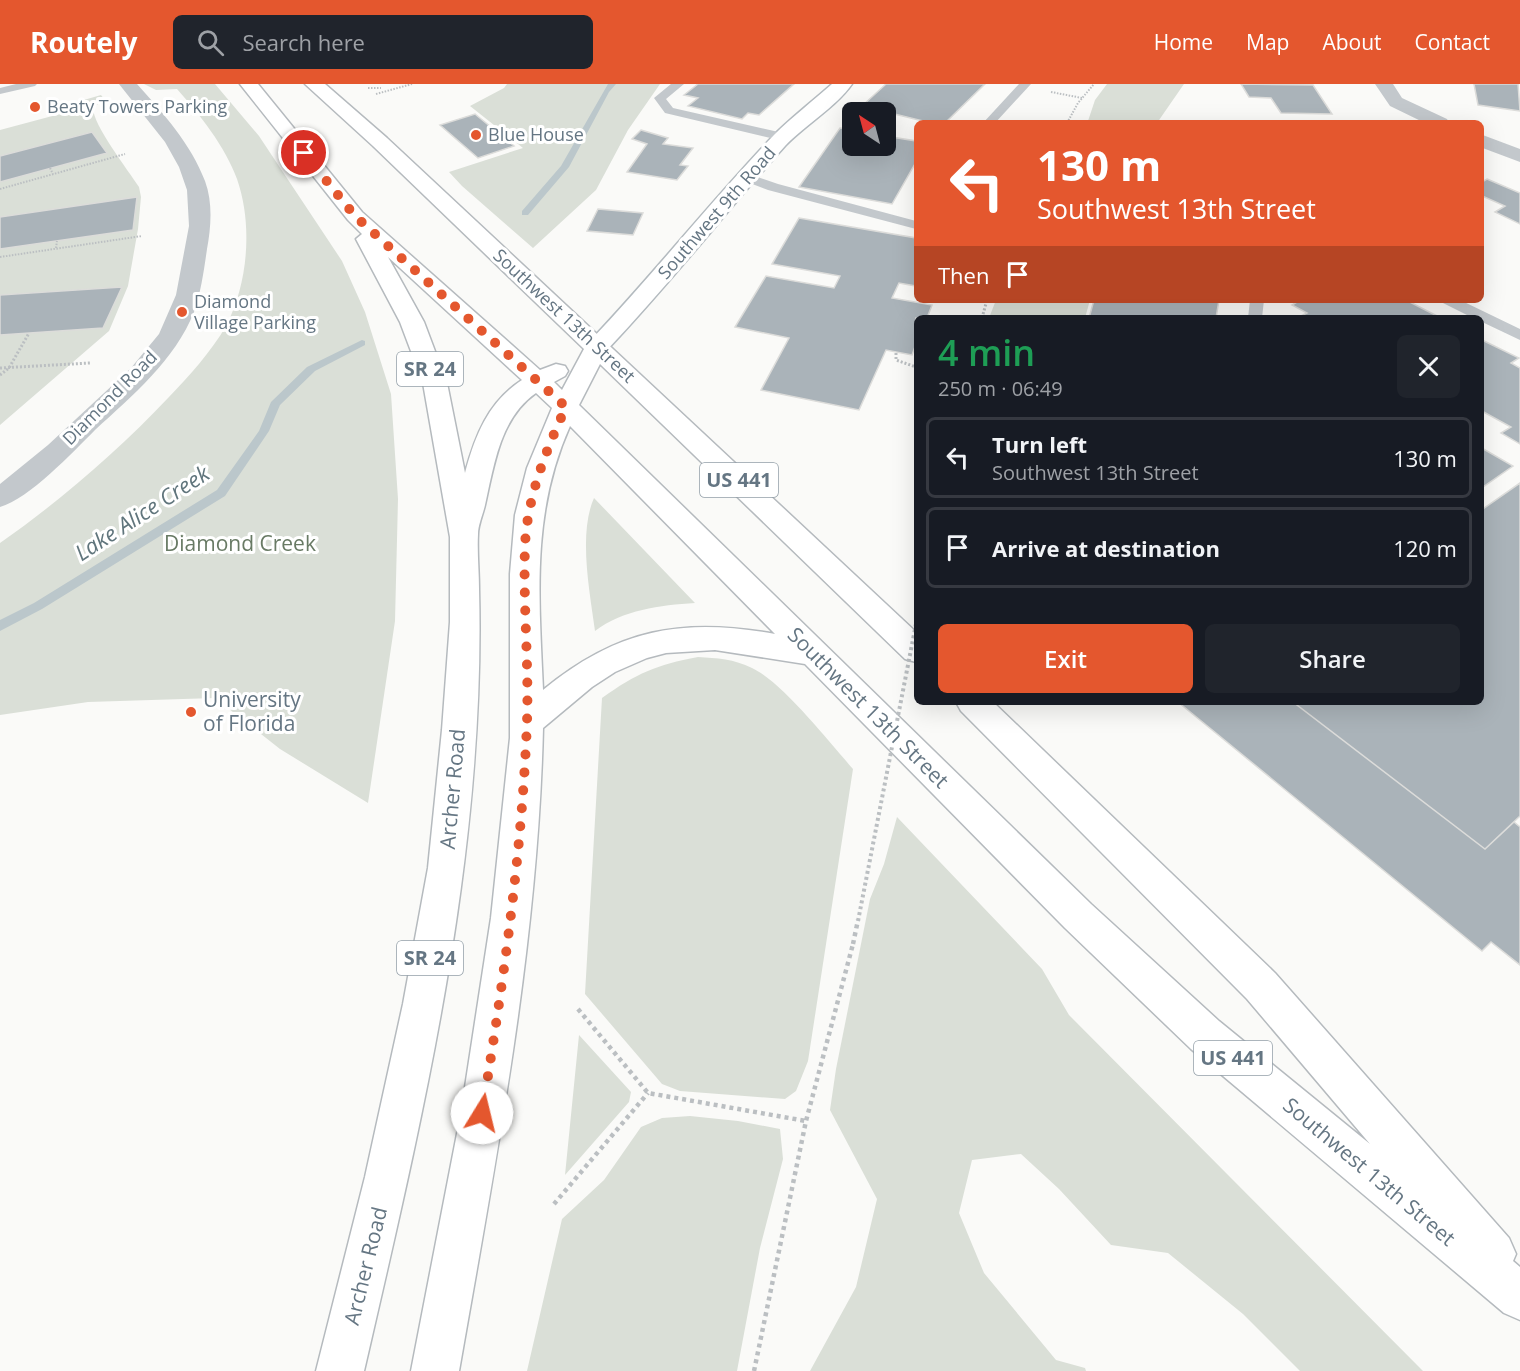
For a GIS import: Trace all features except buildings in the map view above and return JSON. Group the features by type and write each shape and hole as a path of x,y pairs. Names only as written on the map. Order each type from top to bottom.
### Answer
{"main road":[{"name":"Southwest 13th Street","path":"249,84 355,216 566,407 1053,891 1205,1035 1520,1297"},
{"name":"Southwest 13th Street","path":"314,84 380,142 914,648"},
{"name":"Southwest 9th Road","path":"597,347 636,306 719,207 783,137 843,84"},
{"name":"Archer Road","path":"340,1371 387,1177 423,1004 446,868 459,730 465,622 464,537 435,383 412,322 355,216"},
{"path":"464,537 490,435 506,407 537,381 597,347"},
{"path":"435,1371 471,1181 500,1001 517,853 527,722 525,544 535,487 550,441 597,347"},
{"path":"527,722 592,672 615,657 641,647 693,637 737,638 814,654"},
{"name":"Southwest 13th Street","path":"975,705 1261,986 1520,1285"}],"street":[{"name":"Diamond Road","path":"0,498 39,468 131,382 162,346 179,319 189,293 199,238 200,214 195,183 189,166 168,132 128,84"},
{"path":"1384,84 1396,102 1434,120"},
{"path":"1484,142 1520,156"}],"lane":[{"path":"0,92 31,84"},
{"path":"678,84 660,98 669,111 783,137"},
{"path":"992,120 1025,84"},
{"path":"747,177 773,187 914,224"},
{"path":"1454,303 1479,315"},
{"path":"1484,318 1520,335"}],"path":[{"path":"376,84 386,92"},
{"path":"367,97 412,84"},
{"path":"1069,120 1082,98 1094,84"},
{"path":"1046,91 1082,98"},
{"path":"0,189 125,154"},
{"path":"50,168 53,174"},
{"path":"0,257 142,236"},
{"path":"56,249 57,241"},
{"path":"0,375 9,368 28,333"},
{"path":"896,352 896,360 914,366"},
{"path":"0,368 90,363"},
{"path":"754,1371 806,1121 853,944 914,634"},
{"path":"578,1009 648,1093 806,1121"},
{"path":"554,1204 648,1093"}],"green space":[{"name":"Diamond Creek","path":"144,84 215,84 259,136 342,261 365,312 391,394 398,499 395,621 368,803 280,749 215,698 88,702 0,715 0,543 88,474 130,437 169,397 220,336 239,292 246,254 245,215 242,197 232,167 211,131 177,89 156,90"},
{"path":"507,84 660,84 628,130 596,190 533,248 449,172 523,148 470,106 504,88"},
{"path":"1107,84 1184,84 1159,120 1088,120 1095,100"},
{"path":"101,95 104,99 93,108 95,116 105,136 139,187 141,197 128,286 109,331 0,425 0,130 71,111 71,107 77,102"},
{"path":"995,303 1089,303 1086,315 990,315"},
{"path":"594,498 695,603 669,605 630,613 595,631 588,582 586,546 589,512"},
{"path":"698,657 739,663 764,675 791,699 853,769 808,1061 796,1091 785,1099 680,1091 662,1084 585,994 602,698 647,671"},
{"path":"897,817 1042,969 1069,1015 1423,1371 1300,1371 1243,1314 1168,1253 1111,1245 1059,1189 1021,1154 972,1160 959,1213 984,1273 1056,1360 1085,1368 1086,1371 810,1371 856,1287 877,1199 830,1110 870,899 884,864"},
{"path":"579,1035 631,1092 629,1102 565,1175"},
{"path":"690,1116 738,1121 780,1129 783,1159 760,1248 737,1371 527,1371 562,1219 604,1180 641,1127 662,1118"}],"waterway":[{"path":"525,213 565,167 612,84"},
{"name":"Lake Alice Creek","path":"0,626 38,606 221,493 264,431 275,404 311,369 362,343"}],"place":[{"name":"Beaty Towers Parking","path":"35,107"},
{"name":"Blue House","path":"476,135"},
{"name":"Diamond Village Parking","path":"182,312"},
{"name":"University of Florida","path":"191,712"}],"route":[{"path":"304,153 355,216 566,407 550,441 535,487 525,544 527,722 517,853 500,1001 482,1113"}]}
